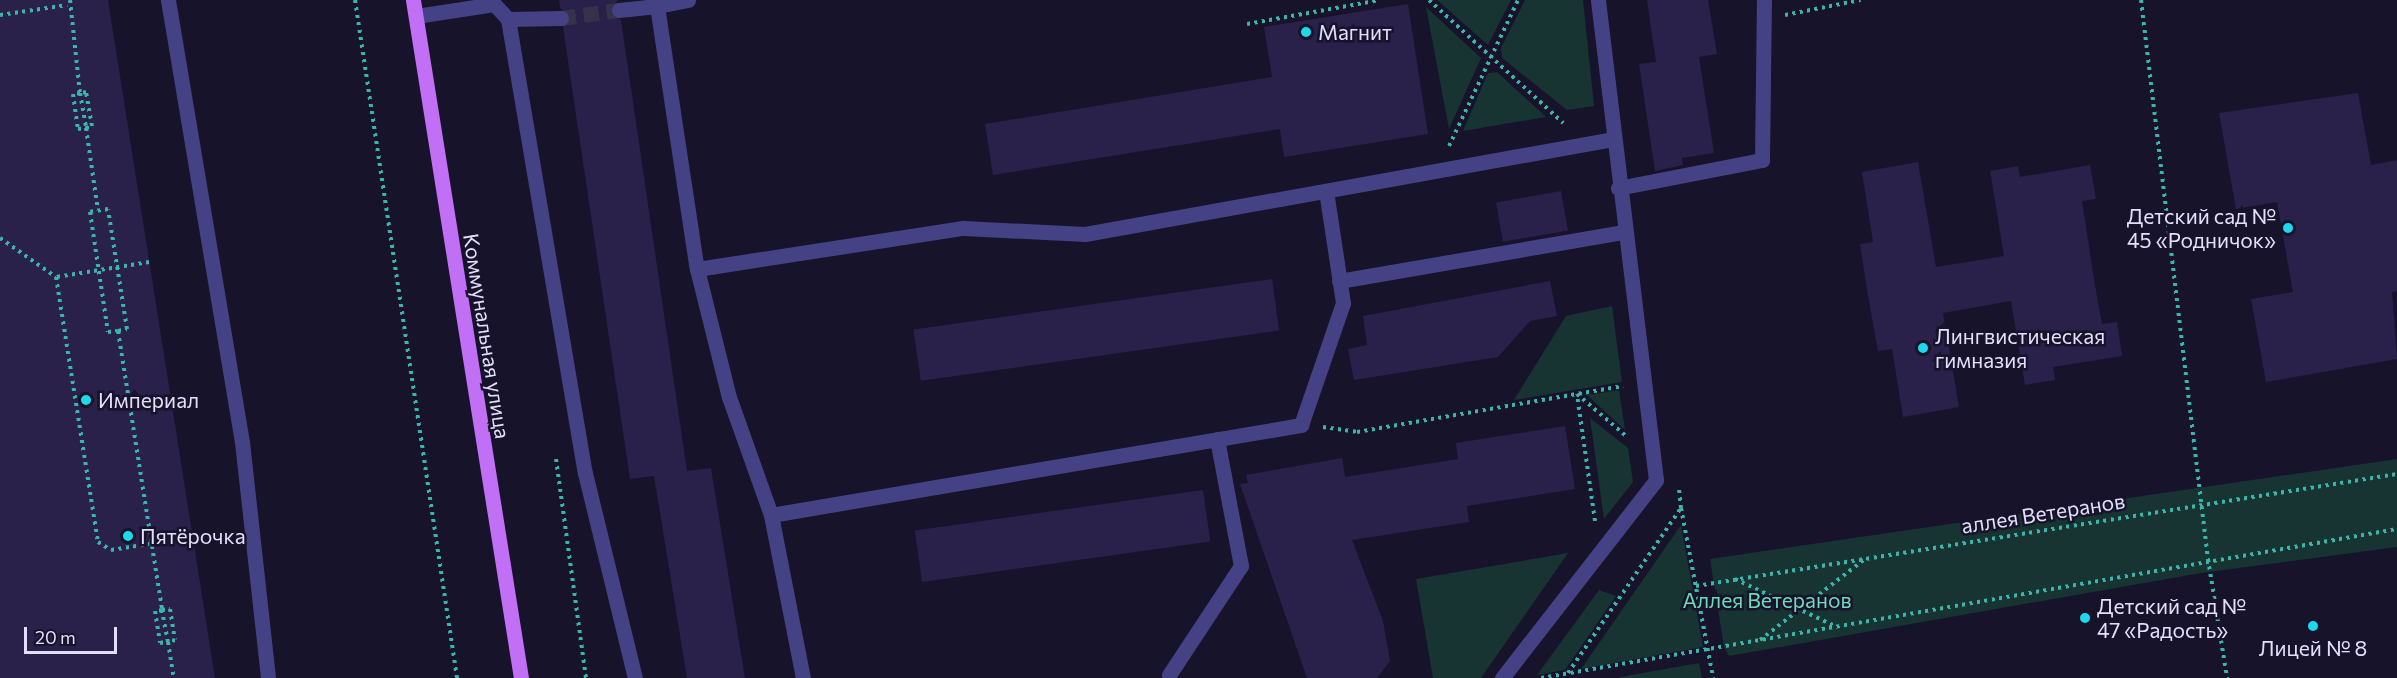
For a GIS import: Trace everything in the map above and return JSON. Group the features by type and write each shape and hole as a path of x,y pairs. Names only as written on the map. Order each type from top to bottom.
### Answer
{"main road":[{"name":"Коммунальная улица","path":"413,0 521,678"}],"lane":[{"path":"169,0 242,442 268,678"},
{"path":"619,10 687,0"},
{"path":"1502,678 1656,480 1618,188 1598,0"},
{"path":"1618,188 1762,160 1764,0"},
{"path":"416,16 495,4 508,19 585,473 635,678"},
{"path":"657,6 698,269 729,397 771,515 803,678"},
{"path":"508,19 561,18"},
{"path":"698,269 963,228 1085,234 1613,139"},
{"path":"771,515 1301,424 1343,303 1326,191"},
{"path":"1340,281 1624,232"},
{"path":"1170,677 1241,566 1217,439"}],"path":[{"path":"355,0 457,678"},
{"path":"1247,24 1380,0"},
{"path":"1429,0 1586,144"},
{"path":"1438,170 1518,0"},
{"path":"1764,19 1861,0"},
{"path":"2141,0 2203,502 2208,559 2227,678"},
{"path":"0,15 68,2 98,210"},
{"path":"80,93 73,94 78,129 86,128"},
{"path":"108,209 127,329 118,331 108,332 90,212 98,210 108,209"},
{"path":"3,238 57,277 98,542 111,550 193,537"},
{"path":"57,277 149,262"},
{"path":"118,331 174,678"},
{"path":"1301,424 1357,432 1642,383"},
{"path":"1577,394 1631,441"},
{"path":"1577,394 1597,534"},
{"name":"аллея Ветеранов","path":"1696,586 2203,502 2397,474"},
{"path":"1681,508 1713,678"},
{"path":"1541,678 1760,641 2208,559 2397,529"},
{"path":"1760,641 1868,557"},
{"path":"1734,579 1838,627"},
{"path":"170,609 175,640 160,643 155,611 162,610 170,609"}],"green space":[{"path":"1437,0 1511,0 1488,45"},
{"path":"1525,0 1583,0 1594,106 1567,110 1502,58 1501,48"},
{"path":"1426,7 1481,58 1449,129"},
{"path":"1497,72 1546,117 1463,131 1488,73"},
{"path":"1612,306 1622,382 1514,400 1566,316"},
{"path":"1619,390 1625,430 1587,395"},
{"path":"1590,418 1628,448 1633,482 1604,519"},
{"name":"Аллея Ветеранов","path":"2397,459 2397,547 2201,573 1729,656 1724,647 1710,559"},
{"path":"1681,525 1703,647 1581,669"},
{"path":"1568,553 1481,678 1433,678 1416,579"},
{"path":"1599,590 1616,596 1565,670 1537,675"},
{"path":"1699,663 1702,678 1620,678 1620,677"}],"building":[{"name":"Империал","path":"0,0 108,0 215,678 0,678"},
{"path":"559,0 618,0 609,12 621,20 687,471 711,468 745,678 687,678 654,476 630,479 563,27 571,17 560,8"},
{"path":"1647,0 1708,0 1717,54 1699,57 1714,153 1682,158 1683,165 1655,171 1639,64 1656,62"},
{"path":"1408,4 1428,134 1284,157 1280,129 993,175 985,124 1272,77 1264,27"},
{"path":"2358,93 2371,165 2397,160 2397,291 2392,292 2397,359 2266,382 2251,299 2293,292 2277,202 2236,209 2219,113"},
{"path":"1918,162 1936,267 2004,256 1990,171 2018,166 2020,177 2090,165 2096,199 2082,201 2095,285 2102,324 2117,322 2122,356 2053,367 2055,380 2025,385 2011,301 1943,313 1959,407 1903,417 1892,349 1878,351 1867,290 1860,244 1873,242 1862,172"},
{"path":"1561,191 1568,230 1503,242 1496,202"},
{"path":"1272,279 1279,330 921,381 914,329"},
{"path":"1550,281 1557,316 1530,321 1498,357 1354,380 1348,349 1367,345 1363,316"},
{"path":"1565,426 1575,489 1467,506 1469,522 1352,540 1383,621 1390,661 1377,678 1307,678 1240,484 1248,483 1246,475 1342,458 1345,477 1458,459 1456,443"},
{"path":"1203,490 1210,541 922,582 915,530"}],"tunnel":[{"path":"561,18 619,10"}],"place":[{"name":"Магнит","path":"1306,32"},
{"name":"Детский сад № 45 «Родничок»","path":"2288,228"},
{"name":"Лингвистическая гимназия","path":"1923,348"},
{"name":"Империал","path":"86,400"},
{"name":"Пятёрочка","path":"128,536"},
{"name":"Детский сад № 47 «Радость»","path":"2085,618"},
{"name":"Лицей № 8","path":"2313,626"}]}
